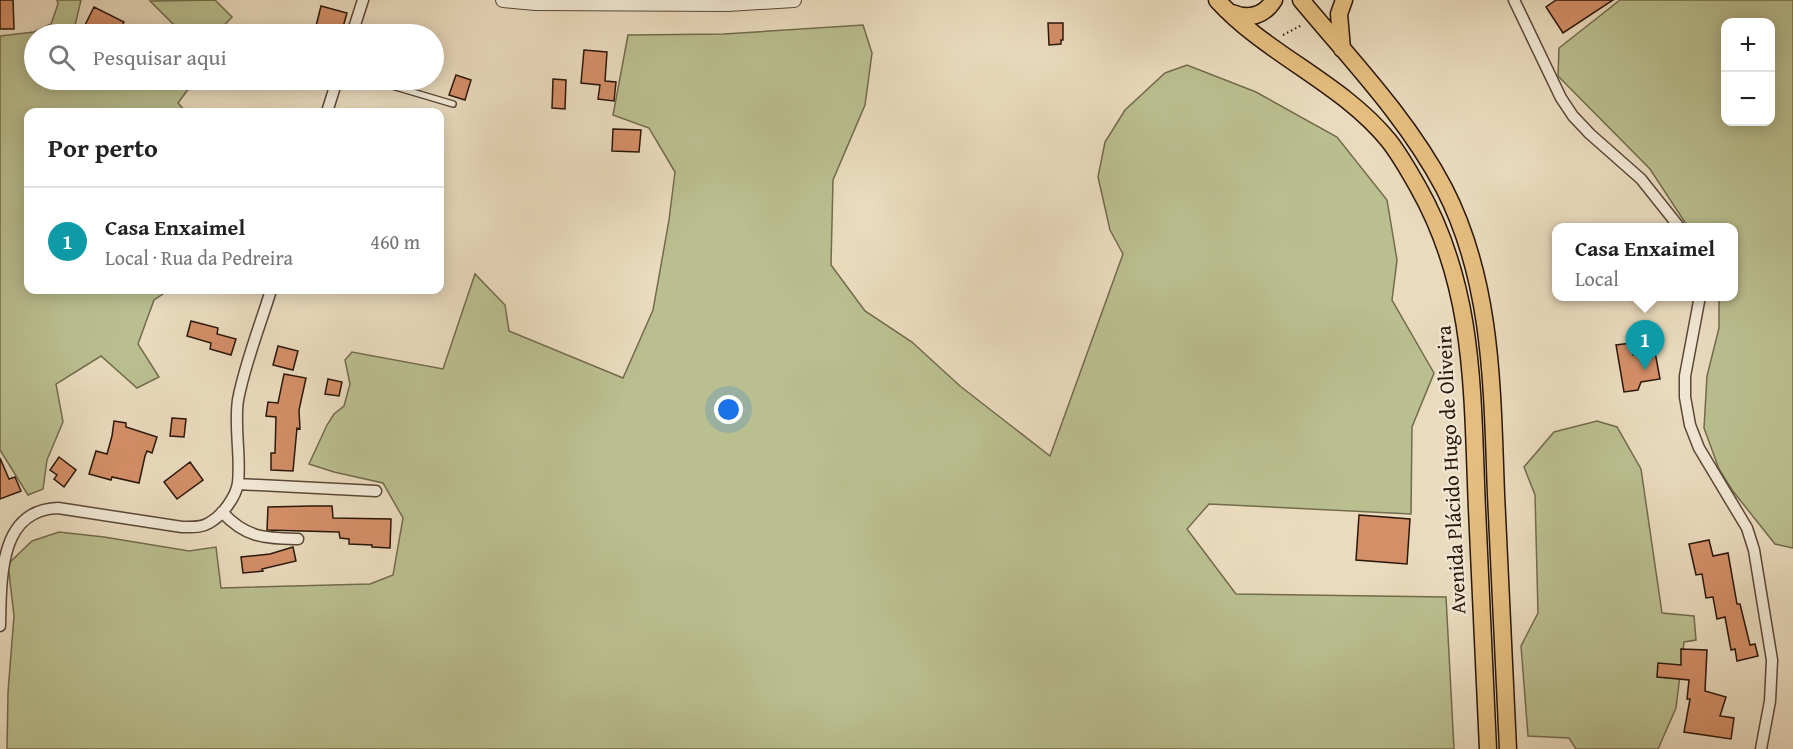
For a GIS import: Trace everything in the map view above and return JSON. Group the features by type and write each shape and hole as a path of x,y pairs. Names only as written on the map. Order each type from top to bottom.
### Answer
{"main road":[{"path":"1259,15 1267,10 1274,0"},
{"path":"1221,3 1242,17 1259,15 1300,0"},
{"name":"Avenida Plácido Hugo de Oliveira","path":"1300,0 1396,115 1425,155 1462,229 1475,268 1489,355 1508,749"},
{"path":"1342,49 1339,14 1344,0"},
{"name":"Avenida Plácido Hugo de Oliveira","path":"1221,3 1267,43 1345,99 1369,119 1389,141 1425,199 1451,262 1462,303 1471,378 1488,749"}],"street":[{"path":"355,24 363,0"},
{"path":"503,0 535,3 728,4 794,0"},
{"path":"1205,0 1221,3"},
{"path":"1515,0 1561,98 1573,116 1641,179 1676,223"},
{"path":"328,108 335,90"},
{"path":"0,626 1,551 4,532 24,515 41,509 58,508 182,527 198,527 210,523 222,512 231,500 238,484 236,423 238,400 270,294"},
{"path":"1699,301 1685,376 1685,397 1690,425 1699,448 1747,528 1754,550 1772,667 1770,701 1761,749"},
{"path":"238,484 376,491"},
{"path":"222,512 234,525 250,534 265,538 298,539"}],"lane":[{"path":"406,90 453,104"}],"green space":[{"path":"57,0 81,0 75,24 51,24 58,4"},
{"path":"215,0 232,17 225,24 173,24 150,1"},
{"path":"1620,0 1793,0 1793,548 1775,544 1732,490 1719,469 1704,428 1707,376 1719,328 1719,301 1738,301 1738,223 1685,223 1650,169 1558,76 1559,48"},
{"path":"863,25 872,53 865,105 833,180 831,265 865,311 912,342 960,386 1050,456 1123,254 1110,230 1098,177 1105,142 1125,110 1165,73 1187,65 1256,92 1337,137 1387,200 1397,260 1392,300 1434,373 1412,427 1411,514 1209,504 1187,529 1236,594 1446,597 1454,749 7,749 8,692 14,616 8,564 32,541 59,532 189,551 216,547 221,588 370,584 393,575 403,518 383,483 309,464 327,425 334,414 344,406 350,384 345,360 352,352 443,369 475,274 505,305 509,331 623,378 653,310 675,172 649,128 613,115 628,35 724,34"},
{"path":"24,33 24,90 188,90 178,103 182,108 24,108 24,294 163,294 154,300 138,344 159,377 137,388 101,356 56,384 63,422 47,460 43,489 28,495 0,450 0,36"},
{"path":"1597,421 1617,427 1641,469 1662,613 1694,616 1696,640 1684,642 1676,708 1658,749 1576,749 1569,738 1528,736 1521,646 1538,613 1535,495 1524,467 1554,432"}],"building":[{"path":"0,0 13,0 14,29 0,29"},
{"path":"1556,0 1613,0 1563,33 1546,7"},
{"path":"321,6 347,13 344,24 316,24"},
{"path":"94,7 124,22 123,24 86,24"},
{"path":"1048,23 1063,23 1061,44 1049,45"},
{"path":"584,50 607,52 605,81 616,82 614,101 598,99 600,85 581,83"},
{"path":"456,75 471,80 465,100 449,95"},
{"path":"553,79 566,80 565,109 552,108"},
{"path":"613,129 641,130 639,152 612,151"},
{"path":"191,321 218,328 217,334 236,339 231,355 210,349 211,343 187,336"},
{"path":"1631,343 1633,355 1655,352 1660,379 1641,382 1638,390 1624,392 1616,345"},
{"path":"278,346 298,351 293,370 273,365"},
{"path":"284,374 306,378 299,410 300,429 297,428 293,471 271,470 271,453 275,453 276,417 266,416 268,402 278,403"},
{"path":"328,379 342,382 339,396 325,394"},
{"path":"172,418 186,419 184,437 170,436"},
{"path":"114,421 126,423 126,427 157,437 152,453 147,451 145,456 139,483 112,477 111,480 89,474 96,451 107,454"},
{"path":"59,457 76,470 64,487 54,479 57,475 50,470"},
{"path":"0,458 9,479 15,477 21,491 0,499"},
{"path":"190,462 203,480 177,499 164,482"},
{"path":"332,506 333,518 391,519 390,548 349,544 349,539 340,538 339,532 267,530 268,507"},
{"path":"1359,515 1410,519 1407,564 1356,560"},
{"path":"1709,540 1713,556 1728,553 1737,604 1740,604 1750,645 1755,644 1758,656 1737,661 1735,649 1731,650 1725,617 1717,619 1713,597 1706,598 1702,574 1696,575 1689,544"},
{"path":"293,547 296,561 262,569 263,571 243,573 241,557 270,554"},
{"path":"1681,649 1707,650 1705,691 1726,697 1720,716 1734,718 1731,739 1684,732 1690,699 1687,699 1689,680 1657,677 1658,663 1681,665"}],"place":[{"name":"Casa Enxaimel","path":"1645,370"}]}
